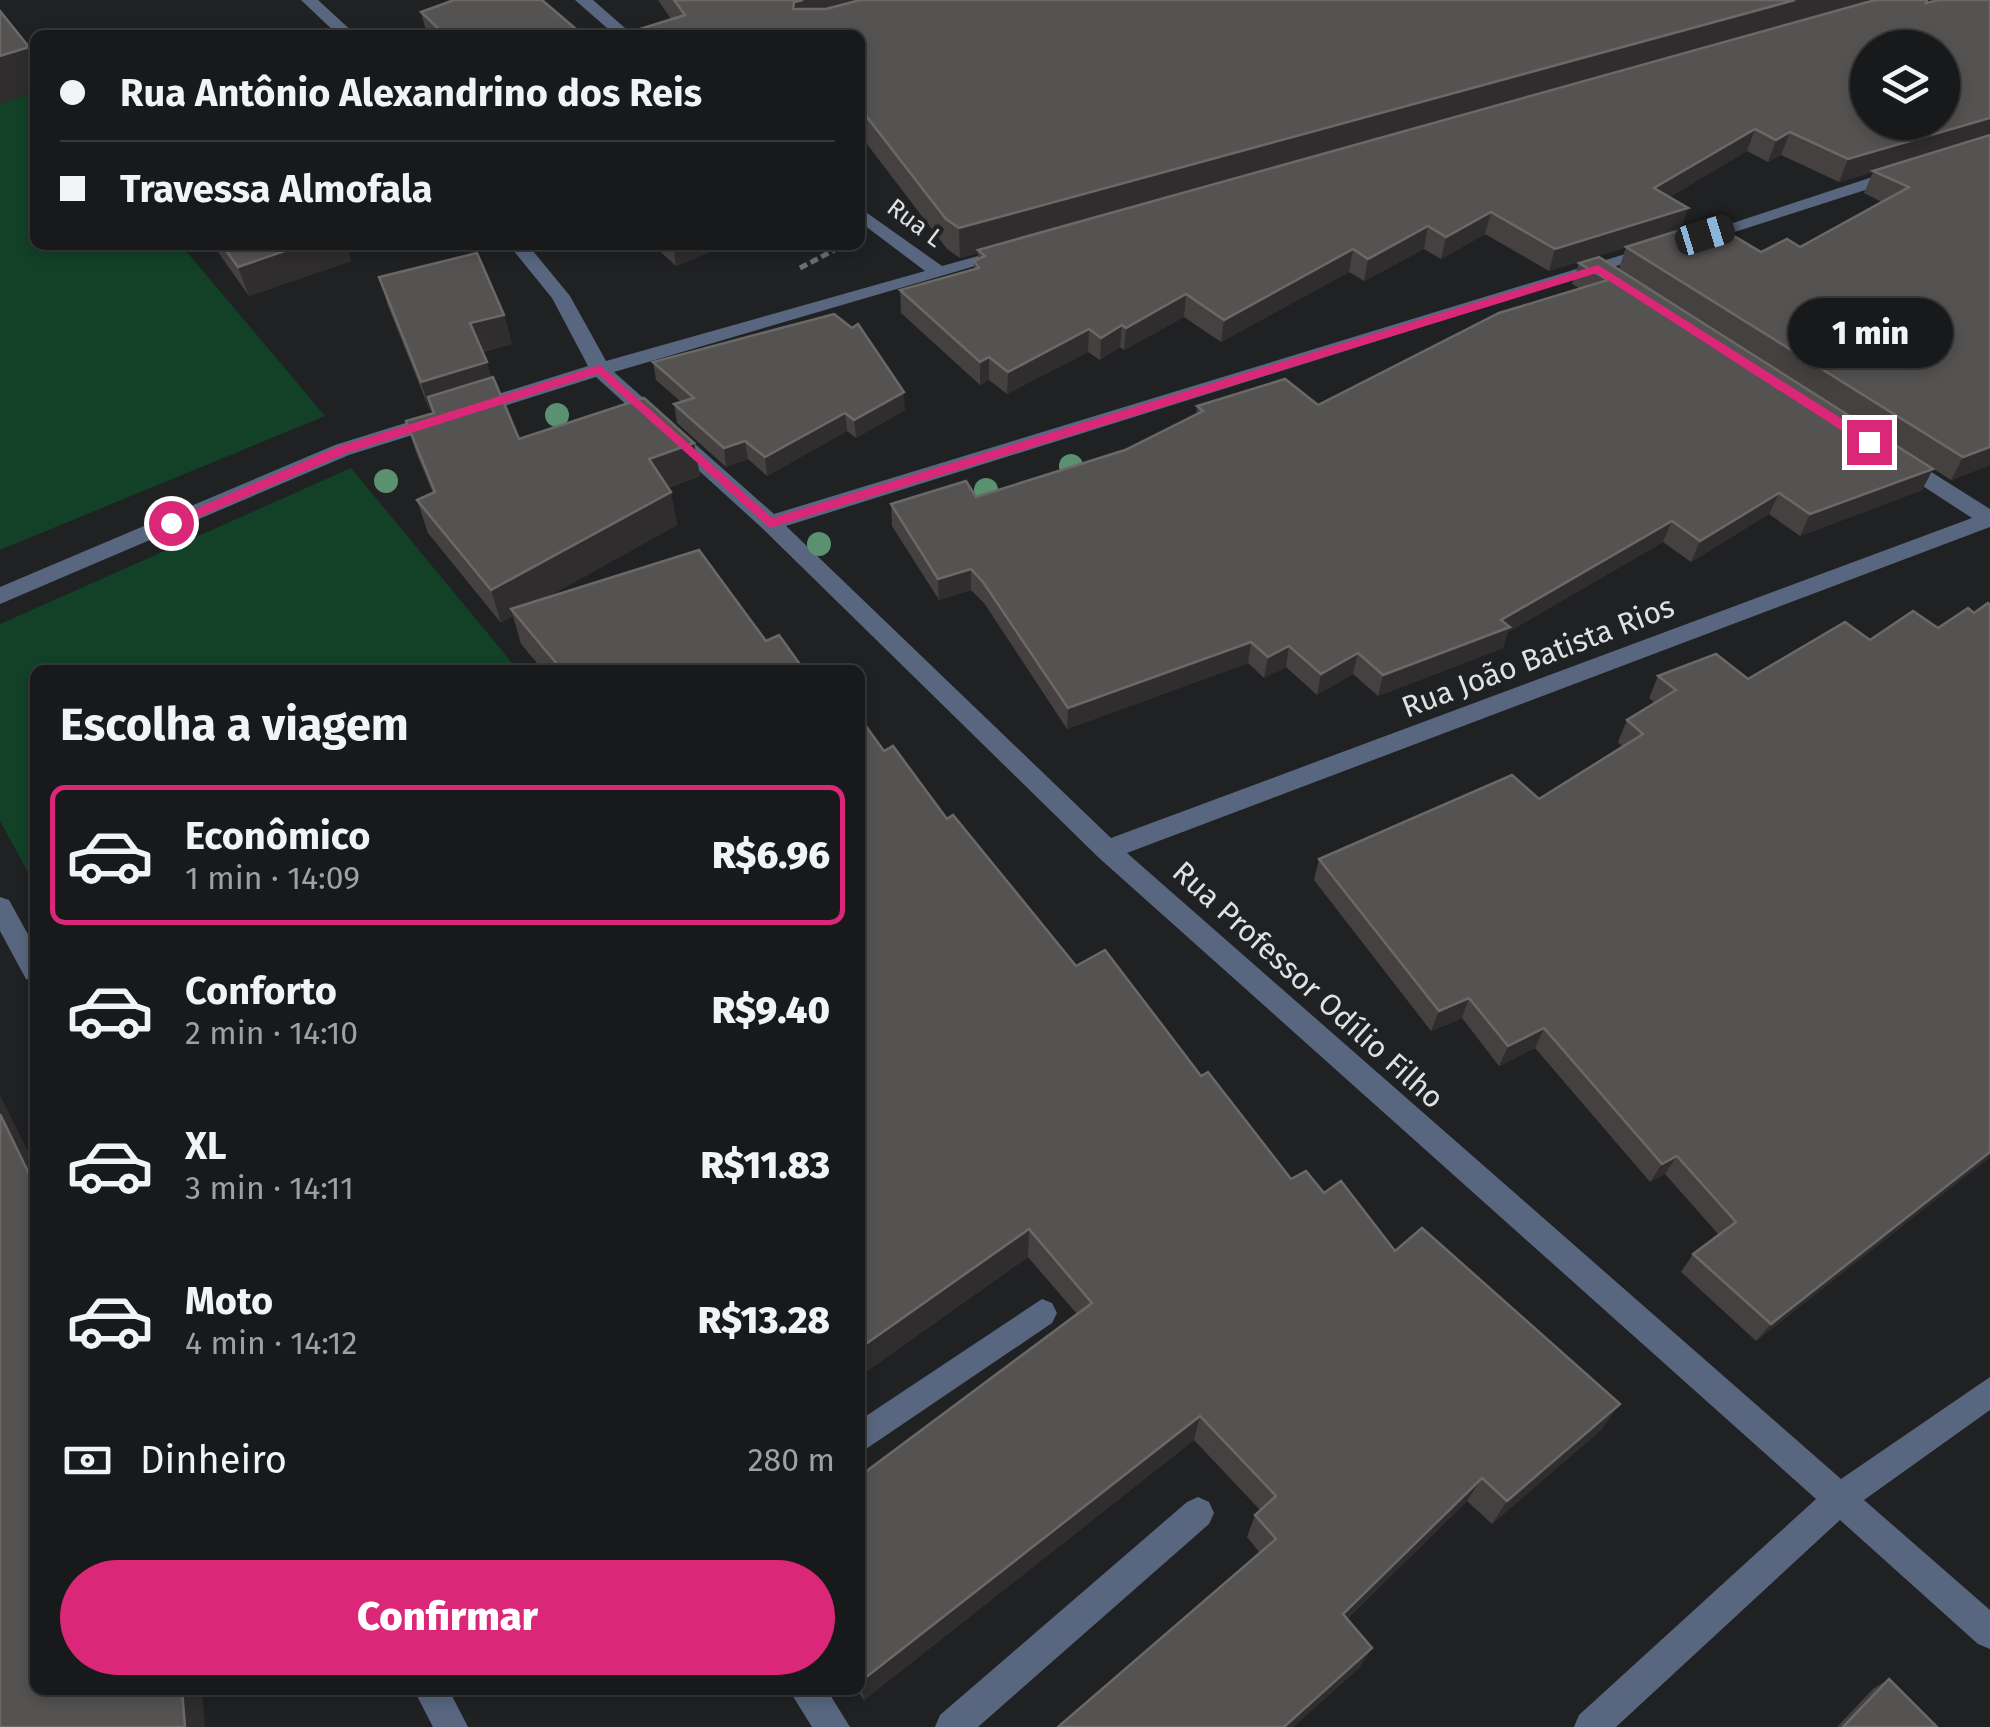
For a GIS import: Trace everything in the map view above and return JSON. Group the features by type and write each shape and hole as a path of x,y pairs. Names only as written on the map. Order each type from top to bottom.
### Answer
{"street":[{"path":"308,0 342,30"},
{"path":"582,0 619,30"},
{"path":"770,523 1606,274 1919,167"},
{"name":"Rua L","path":"865,218 939,273"},
{"path":"0,596 342,450 600,369 1034,247"},
{"name":"Rua Professor Odílio Filho","path":"522,250 560,296 600,369 770,523 1107,850 1990,1632"},
{"path":"1881,450 1990,519"},
{"name":"Rua João Batista Rios","path":"1107,850 1990,519"},
{"path":"0,907 30,962"},
{"path":"865,1435 1042,1314"},
{"path":"1590,1727 1839,1499 1990,1392"},
{"path":"952,1727 1198,1513"},
{"path":"434,1695 451,1727"},
{"path":"810,1695 833,1727"}],"green space":[{"path":"30,94 30,250 185,250 325,416 0,550 0,104"},
{"path":"351,468 514,665 30,665 30,876 0,821 0,624"}],"building":[{"path":"454,0 542,0 577,30 440,30 421,12"},
{"path":"674,0 803,0 794,2 793,9 826,9 860,0 1795,0 959,228 946,219 865,114 865,30 637,30 685,15"},
{"path":"1875,0 1990,0 1990,118 1960,127 1960,30 1850,30 1850,140 1914,140 1848,159 1790,132 1776,140 1755,129 1654,188 1688,208 1555,249 1491,212 1446,237 1428,226 1368,259 1353,249 1224,320 1186,294 1126,328 1122,325 1101,338 1089,329 1008,372 989,357 980,362 900,290 979,268 974,261 985,256 978,250"},
{"path":"0,11 29,47 0,56"},
{"path":"1990,135 1990,447 1963,457 1626,247 1709,221 1761,252 1787,239 1800,247 1909,187 1873,171"},
{"path":"226,250 287,250 238,267"},
{"path":"477,253 504,315 470,323 487,362 421,382 379,277"},
{"path":"1599,257 1933,469 1810,514 1779,493 1700,541 1672,521 1501,620 1510,627 1383,675 1358,653 1321,674 1289,646 1268,657 1251,642 1068,708 983,582 971,569 938,579 891,504 966,481 976,497 1125,450 1203,411 1197,406 1285,379 1318,405 1499,313 1608,280 1579,263"},
{"path":"834,314 852,328 858,324 904,392 854,420 845,413 765,457 745,441 724,448 674,404 694,398 653,362"},
{"path":"493,377 519,439 644,398 694,443 649,459 671,492 491,590 417,500 435,492 406,421 434,413 428,397"},
{"path":"699,550 766,641 779,635 800,665 558,665 511,609"},
{"path":"1988,603 1990,1152 1771,1324 1693,1254 1736,1222 1677,1156 1662,1164 1544,1028 1508,1046 1469,998 1439,1011 1319,859 1512,775 1539,799 1643,734 1627,720 1676,690 1658,676 1716,654 1748,679 1845,622 1870,640 1913,611 1938,628 1968,608 1974,613"},
{"path":"865,725 884,751 893,746 947,819 953,815 1076,966 1105,950 1201,1076 1208,1072 1291,1179 1306,1171 1324,1193 1341,1181 1395,1251 1422,1228 1620,1404 1507,1501 1482,1478 1343,1614 1372,1648 1284,1727 1058,1727 1276,1539 1255,1515 1276,1496 1200,1416 865,1678 865,1472 1092,1303 1029,1229 865,1344"},
{"path":"0,1114 30,1176 30,1695 182,1695 185,1727 0,1727"},
{"path":"1889,1679 1937,1727 1843,1727"}],"route":[{"path":"171,523 342,450 600,369 770,523 1598,269 1869,442"}]}
